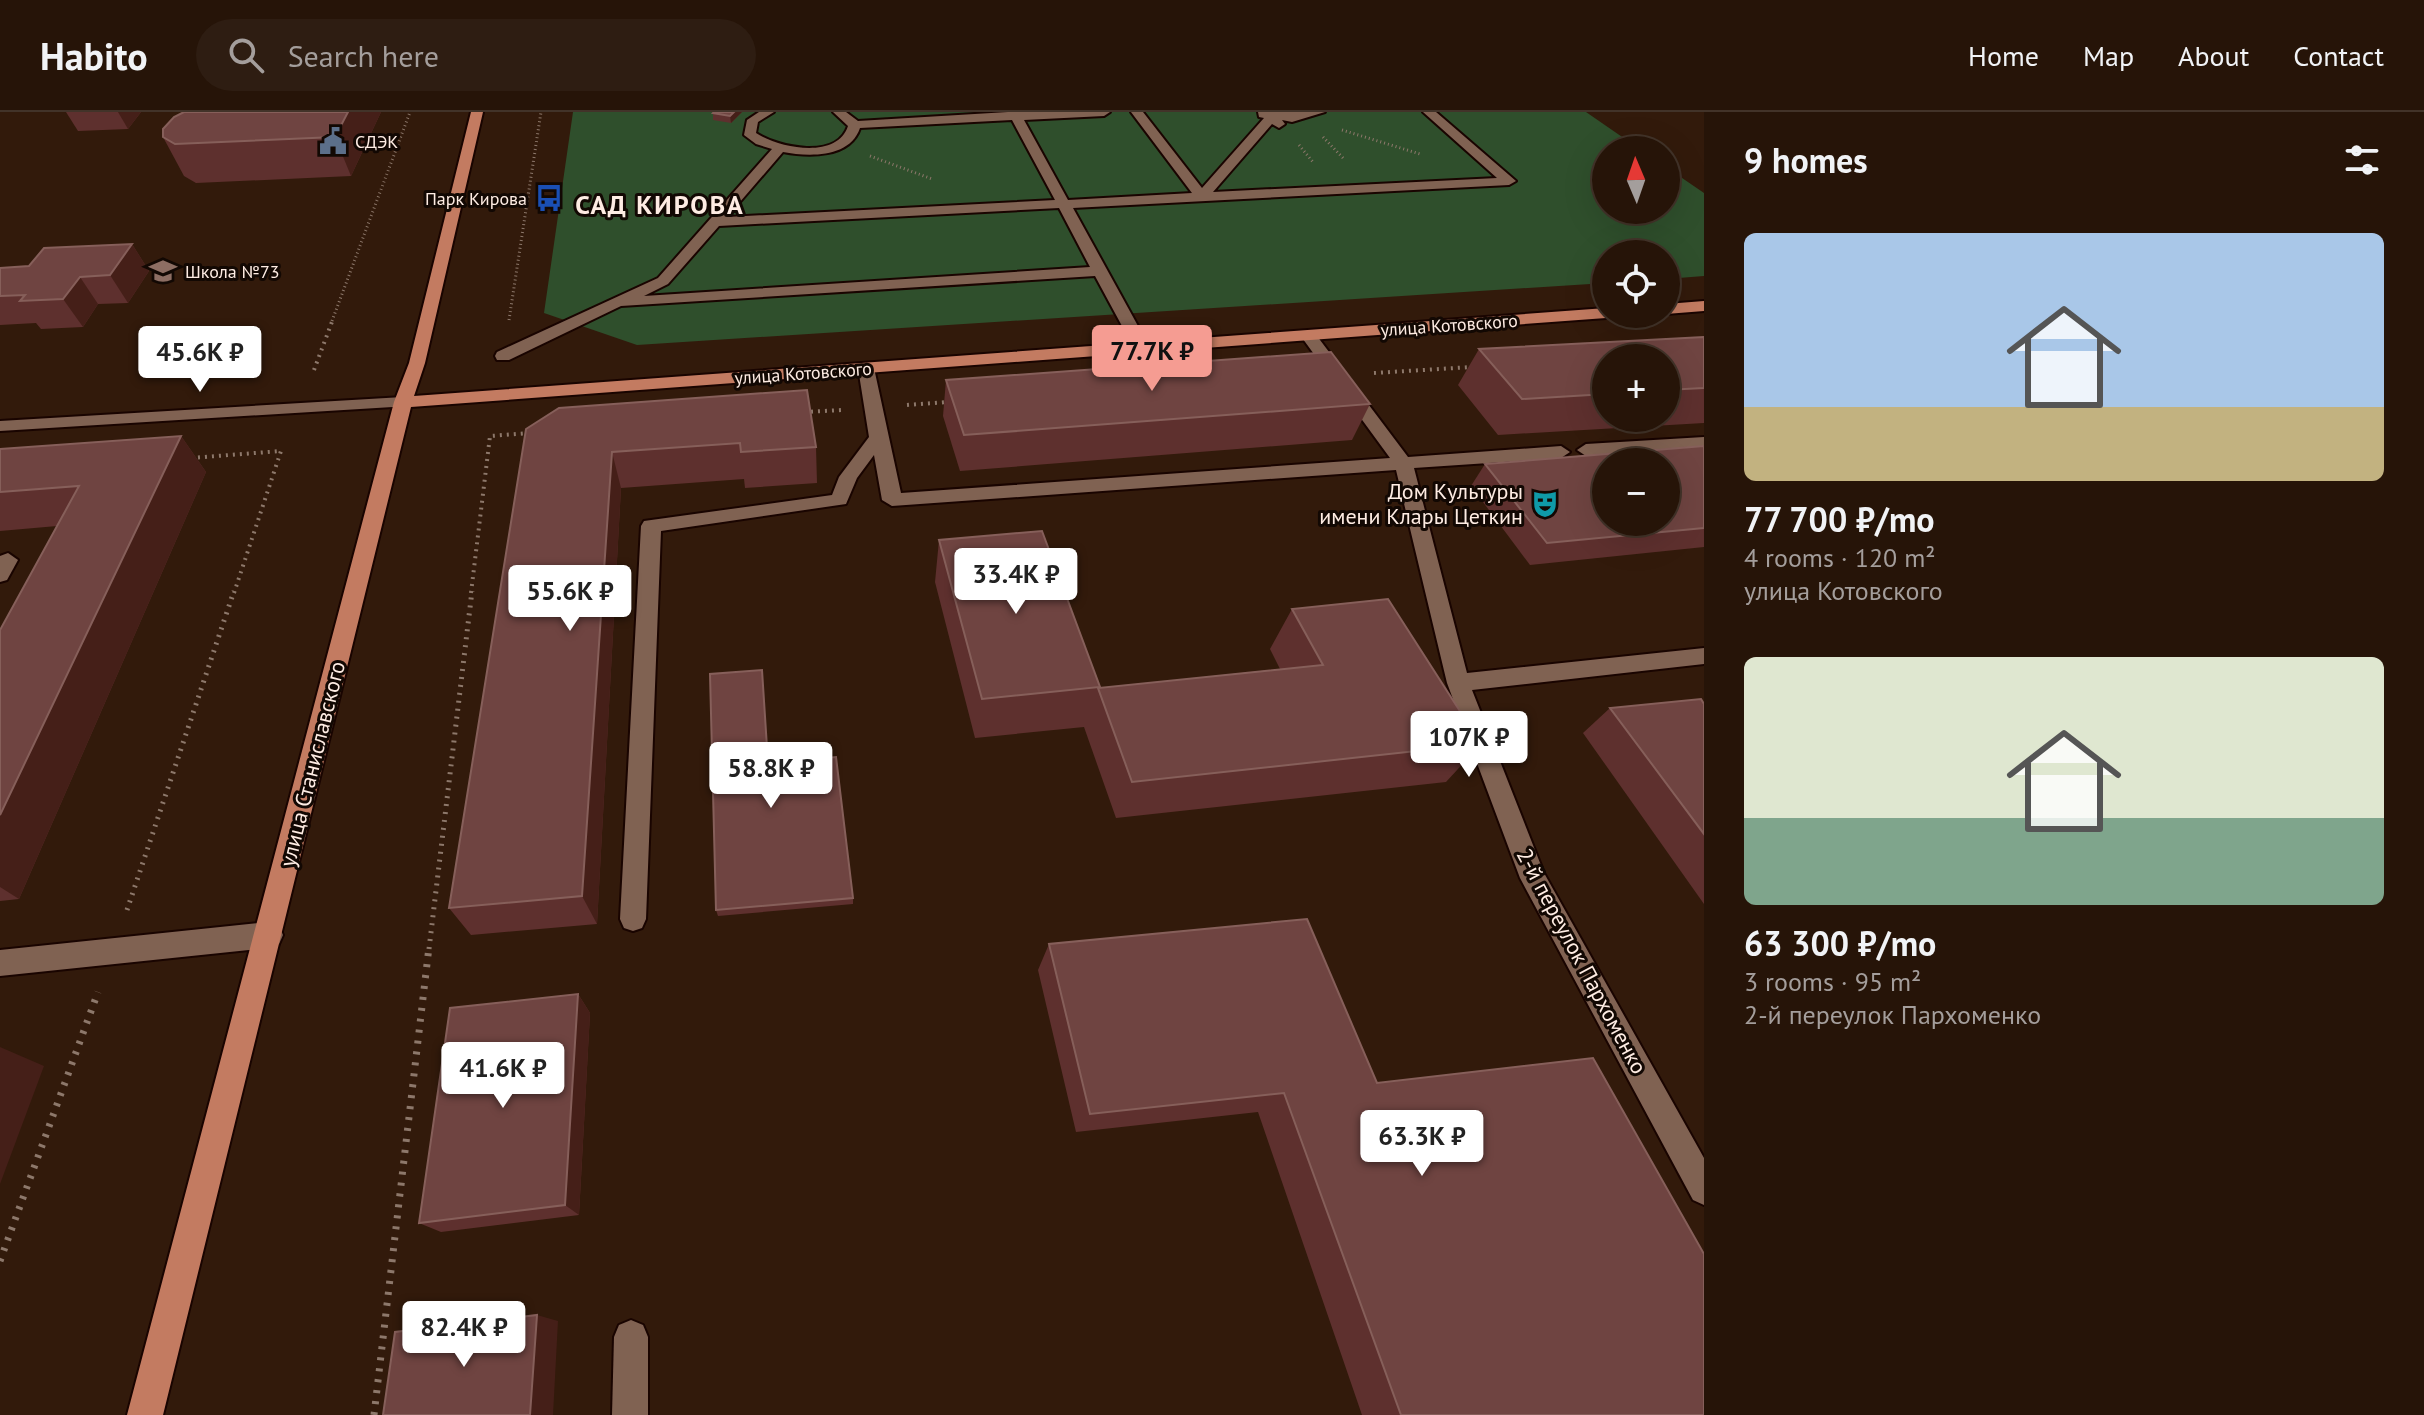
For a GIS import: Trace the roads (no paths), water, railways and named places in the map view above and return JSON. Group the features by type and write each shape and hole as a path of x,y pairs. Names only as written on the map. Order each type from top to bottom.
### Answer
{"main road":[{"name":"улица Станиславского","path":"145,1415 403,402 417,363 477,112"},
{"path":"1680,309 1701,309"},
{"name":"улица Котовского","path":"403,402 1592,314"}],"street":[{"path":"768,112 753,120 750,135 779,149 807,151 838,145 854,132 855,125"},
{"path":"839,112 855,125 1016,114 1104,112"},
{"path":"1137,112 1202,197"},
{"path":"1257,112 1276,120 1312,119"},
{"path":"715,222 1509,181 1429,112"},
{"path":"1016,114 1062,205 1130,326"},
{"path":"1202,197 1276,120"},
{"path":"503,356 663,281 779,149"},
{"path":"618,302 1100,271"},
{"name":"2-й переулок Пархоменко","path":"1308,335 1404,464 1458,683 1533,878 1704,1189"},
{"path":"866,368 892,500 1561,452"},
{"name":"улица Котовского","path":"0,426 403,402"},
{"path":"633,919 651,526 839,500 848,477 878,437"},
{"path":"1586,450 1704,443"},
{"path":"0,561 8,560 0,575"},
{"path":"1458,683 1704,656"},
{"path":"0,963 269,935"},
{"path":"630,1415 631,1337"}],"place":[{"name":"СДЭК","path":"333,141"},
{"name":"Парк Кирова","path":"549,198"},
{"name":"Школа №73","path":"163,271"},
{"name":"Дом Культуры имени Клары Цеткин","path":"1545,504"}],"district":[{"name":"САД КИРОВА","path":"660,204"}]}
